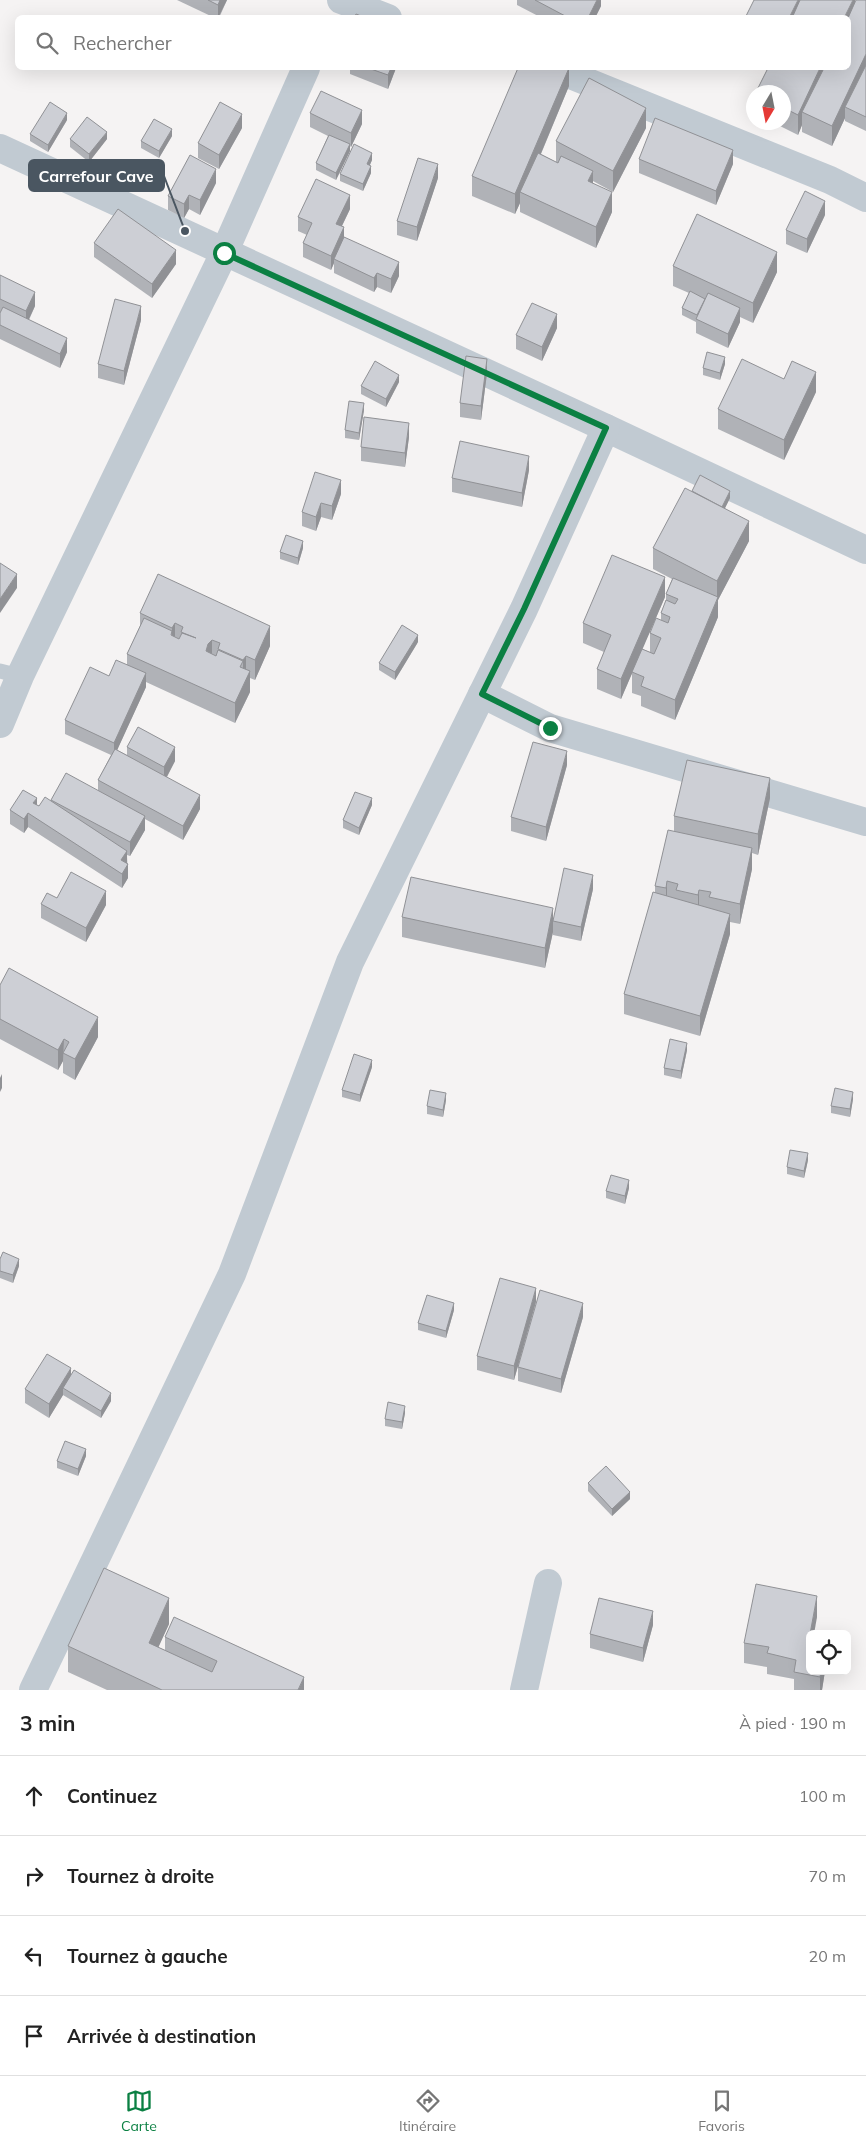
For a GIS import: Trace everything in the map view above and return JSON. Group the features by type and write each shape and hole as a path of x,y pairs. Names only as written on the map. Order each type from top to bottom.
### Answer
{"street":[{"path":"329,15 336,0"},
{"path":"340,0 380,15"},
{"path":"0,724 10,674 224,253 305,70"},
{"path":"553,70 568,74 830,180 866,198"},
{"path":"0,148 866,550"},
{"path":"33,1690 232,1274 350,962 524,609 606,428"},
{"path":"482,694 550,728 866,822"},
{"path":"524,1690 548,1583"}],"building":[{"path":"208,0 220,0 218,5"},
{"path":"535,0 597,0 590,15 563,15"},
{"path":"754,0 798,0 790,15 746,15"},
{"path":"800,0 853,0 846,15 793,15"},
{"path":"856,0 866,0 866,54 832,126 802,112 823,70 851,70 851,15 849,15"},
{"path":"866,65 866,117 845,107"},
{"path":"374,70 390,70 388,75"},
{"path":"517,70 568,70 515,194 472,176"},
{"path":"767,70 819,70 798,115 791,112 791,85 760,85"},
{"path":"589,78 646,108 613,171 556,141"},
{"path":"321,91 362,110 351,133 310,113"},
{"path":"50,102 67,113 48,145 30,134"},
{"path":"220,102 242,114 219,155 198,143"},
{"path":"87,117 107,132 89,154 70,139"},
{"path":"655,118 733,150 716,191 639,159"},
{"path":"154,119 172,129 159,151 141,141"},
{"path":"329,135 350,144 336,173 316,163"},
{"path":"354,144 372,153 367,164 371,166 363,184 340,174"},
{"path":"538,153 558,163 561,156 593,171 588,181 612,192 596,227 520,192"},
{"path":"190,155 216,169 200,200 189,195 184,204 168,196"},
{"path":"418,158 438,164 417,227 397,221"},
{"path":"316,179 350,195 336,224 344,227 331,256 303,243 312,223 298,217"},
{"path":"805,191 825,201 807,239 786,230"},
{"path":"118,209 176,250 152,284 94,243"},
{"path":"697,214 777,252 753,303 673,266"},
{"path":"344,237 399,262 391,279 377,273 374,278 334,259"},
{"path":"0,275 35,292 26,311 0,299"},
{"path":"690,291 705,299 697,315 682,308"},
{"path":"708,293 740,308 728,334 696,319"},
{"path":"115,299 141,306 124,371 98,364"},
{"path":"532,303 557,314 542,347 516,335"},
{"path":"3,307 67,338 60,354 0,325 0,313"},
{"path":"707,352 725,357 720,373 703,368"},
{"path":"466,356 487,359 481,406 460,403"},
{"path":"742,359 784,379 792,361 816,372 784,440 718,409"},
{"path":"375,361 399,375 386,399 361,386"},
{"path":"349,401 364,403 359,433 345,430"},
{"path":"364,417 409,423 405,453 361,447"},
{"path":"460,441 529,456 522,493 452,478"},
{"path":"315,472 341,480 332,506 321,503 316,517 302,512"},
{"path":"700,475 730,491 722,507 692,491"},
{"path":"685,488 749,521 717,581 653,548"},
{"path":"286,535 303,541 298,558 280,552"},
{"path":"612,555 665,577 621,679 597,669 611,635 583,623"},
{"path":"0,563 17,574 0,599"},
{"path":"158,574 270,626 255,660 246,656 243,660 218,649 220,643 212,640 208,644 206,651 216,656 218,650 243,661 240,667 250,671 235,703 127,654 144,618 172,631 171,635 179,639 182,633 196,638 181,632 183,627 175,623 172,628 140,613"},
{"path":"673,578 718,597 675,700 641,686 644,677 632,672 642,649 654,654 661,638 650,633 656,618 668,623 670,617 661,613 666,600 675,604 678,599 666,594"},
{"path":"402,625 418,635 395,672 379,663"},
{"path":"116,660 146,673 114,743 65,720 90,667 109,676"},
{"path":"138,727 175,747 164,767 127,747"},
{"path":"533,742 567,751 546,827 511,817"},
{"path":"115,749 200,795 183,826 98,780"},
{"path":"687,760 770,778 758,834 674,816"},
{"path":"66,773 145,816 130,842 51,800"},
{"path":"23,790 37,798 33,803 39,806 45,797 127,851 121,860 128,864 122,874 28,813 24,819 10,810"},
{"path":"355,792 372,798 359,828 343,820"},
{"path":"668,830 752,848 740,904 709,897 711,892 699,890 698,895 676,890 678,884 667,881 666,888 655,886"},
{"path":"564,868 593,875 581,927 553,921"},
{"path":"71,872 106,891 86,928 41,904 47,893 57,898"},
{"path":"411,877 553,908 545,948 402,917"},
{"path":"653,892 730,914 700,1016 624,994"},
{"path":"9,968 98,1017 75,1059 63,1053 69,1042 64,1039 58,1050 0,1019 0,985"},
{"path":"670,1039 687,1043 681,1071 664,1068"},
{"path":"354,1054 372,1060 360,1095 342,1090"},
{"path":"835,1088 853,1092 850,1109 831,1106"},
{"path":"430,1090 446,1093 443,1110 427,1106"},
{"path":"790,1150 808,1153 804,1171 787,1167"},
{"path":"611,1175 629,1180 625,1196 606,1191"},
{"path":"3,1252 19,1259 13,1275 0,1271 0,1259"},
{"path":"500,1278 536,1288 514,1366 477,1356"},
{"path":"540,1290 583,1303 561,1379 518,1367"},
{"path":"427,1295 454,1303 446,1331 418,1323"},
{"path":"47,1354 71,1368 49,1404 25,1389"},
{"path":"74,1370 111,1393 101,1411 63,1388"},
{"path":"388,1402 405,1406 402,1422 385,1419"},
{"path":"65,1441 86,1449 78,1469 57,1461"},
{"path":"606,1466 630,1492 612,1509 588,1483"},
{"path":"104,1568 169,1598 149,1643 212,1672 217,1661 165,1637 174,1617 304,1677 298,1690 162,1690 68,1646"},
{"path":"756,1584 817,1596 811,1630 806,1630 806,1674 794,1672 796,1660 767,1653 769,1647 744,1643"},
{"path":"599,1598 653,1611 643,1648 590,1634"}],"place":[{"name":"Carrefour Cave","path":"185,231"}],"route":[{"path":"224,253 606,428 524,609 482,694 550,728"}]}
